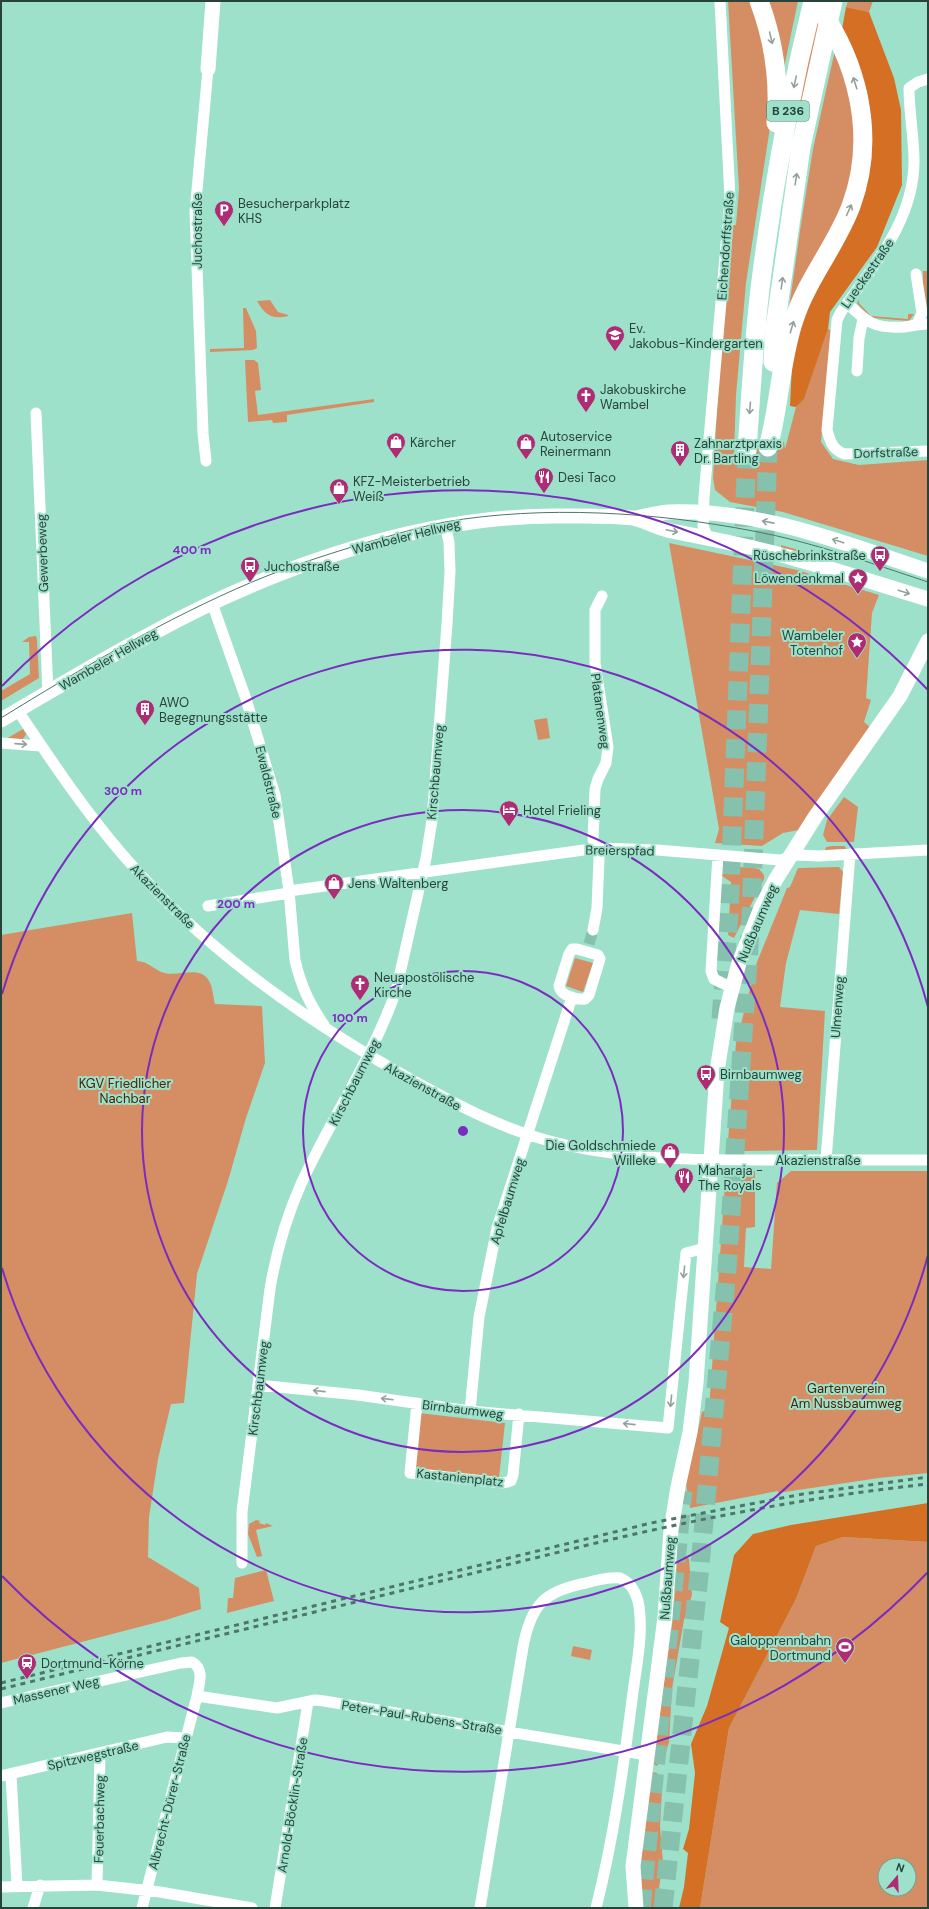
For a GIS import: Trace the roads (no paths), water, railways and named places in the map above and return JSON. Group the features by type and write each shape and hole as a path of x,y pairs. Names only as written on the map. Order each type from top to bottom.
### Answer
{"highway":[{"path":"759,1 768,26 775,57 778,90 775,127 768,167 772,206"},
{"name":"B 236","path":"812,6 840,43 850,67 858,91 863,126 863,153 851,206 794,318 784,355 775,423 768,447 775,328 790,218 801,148 826,36 832,5"},
{"name":"B 236","path":"747,451 752,369 762,274 788,114 812,6"}],"street":[{"name":"Juchostraße","path":"206,461 203,427 195,212 213,1"},
{"name":"Eichendorffstraße","path":"708,538 703,526 703,513 730,198 720,1"},
{"name":"Lueckestraße","path":"844,454 837,451 832,446 827,430 836,329 841,312 893,237 900,223 910,191 914,161 909,88 918,82 928,79"},
{"path":"847,303 863,319 873,325 903,327 922,324 922,313 916,274"},
{"path":"857,371 859,338 863,319"},
{"name":"Gewerbeweg","path":"36,413 48,693"},
{"name":"Dorfstraße","path":"844,454 928,451"},
{"name":"Wambeler Hellweg","path":"1,720 152,633 251,585 305,565 390,538 473,520 534,516 635,519 667,512 703,513 753,519 806,530 928,571"},
{"name":"Wambeler Hellweg","path":"635,519 666,530 708,538 800,560 928,600"},
{"name":"Kirschbaumweg","path":"242,1563 242,1512 270,1289 283,1233 301,1185 386,1017 396,991 422,873 432,820 447,624 449,542 445,525"},
{"name":"Platanenweg","path":"598,848 593,840 595,789 606,763 608,747 595,663 595,610 602,596"},
{"name":"Ewaldstraße","path":"212,603 246,699 272,779 279,812 289,892 295,960 303,990 326,1029"},
{"name":"Nußbaumweg","path":"636,1908 633,1866 665,1617 671,1530 693,1407 720,1050 732,988 749,937 761,908 788,859 815,817 900,696 928,641"},
{"name":"Akazienstraße","path":"18,711 40,746 79,802 123,855 170,905 205,937 284,1001 326,1029 368,1055 467,1111 496,1124 527,1135 565,1145 604,1152 655,1157 711,1159 928,1160"},
{"path":"1,743 40,746"},
{"path":"593,930 597,908 598,848"},
{"name":"Breierspfad","path":"208,906 302,889 598,848 780,860 798,855 820,856 928,850"},
{"name":"Ulmenweg","path":"826,1160 850,854"},
{"path":"718,855 711,971 714,979 732,988"},
{"path":"587,948 598,956 600,960 599,964 589,995 585,999 580,1000 572,997 564,994 560,990 561,980 572,949 587,948"},
{"path":"284,1001 296,999 300,996 303,990"},
{"name":"Apfelbaumweg","path":"470,1411 476,1340 482,1295 497,1228 572,997"},
{"name":"Birnbaumweg","path":"258,1385 417,1403 426,1406 470,1411 512,1415 519,1414 668,1428 686,1253 705,1248"},
{"name":"Kastanienplatz","path":"417,1403 410,1473 503,1483 510,1481 513,1475 519,1414"},
{"name":"Nußbaumweg","path":"509,1731 526,1635 536,1609 554,1592 566,1587 616,1578 627,1581 636,1593 639,1610 636,1666 626,1752 606,1867 596,1908"},
{"name":"Massener Weg","path":"1,1703 187,1662 196,1664 199,1668 200,1674 197,1696"},
{"name":"Peter-Paul-Rubens-Straße","path":"197,1696 276,1708 315,1700 324,1701 647,1755"},
{"name":"Albrecht-Dürer-Straße","path":"142,1908 197,1696"},
{"name":"Arnold-Böcklin-Straße","path":"275,1908 308,1702"},
{"path":"480,1908 509,1731"},
{"name":"Spitzwegstraße","path":"6,1775 167,1738 185,1738"},
{"name":"Feuerbachweg","path":"97,1885 100,1754"},
{"path":"6,1775 17,1886"},
{"path":"33,1908 40,1885"},
{"path":"1,1887 97,1885 146,1890 252,1908"}],"tunnel":[{"path":"663,1908 699,1576 727,1269 751,917 768,447"},
{"path":"721,1019 729,914 747,451"},
{"path":"589,944 593,930"},
{"path":"641,1908 683,1491"}],"tram line":[{"path":"1,718 124,645 220,596 295,565 368,542 445,522 482,517 560,512 638,515 677,519 716,524 798,541 928,582"}],"railway":[{"path":"1,1683 651,1523 803,1494 928,1477"},
{"path":"1,1689 637,1533 761,1508 928,1484"}],"place":[{"name":"Besucherparkplatz KHS","path":"224,227"},
{"name":"Ev. Jakobus-Kindergarten","path":"615,352"},
{"name":"Jakobuskirche Wambel","path":"586,413"},
{"name":"Kärcher","path":"396,459"},
{"name":"Autoservice Reinermann","path":"526,460"},
{"name":"Zahnarztpraxis Dr. Bartling","path":"680,467"},
{"name":"Desi Taco","path":"544,494"},
{"name":"KFZ-Meisterbetrieb Weiß","path":"339,505"},
{"name":"Rüschebrinkstraße","path":"880,572"},
{"name":"Juchostraße","path":"250,583"},
{"name":"Löwendenkmal","path":"858,595"},
{"name":"Wambeler Totenhof","path":"857,659"},
{"name":"AWO Begegnungsstätte","path":"145,726"},
{"name":"Hotel Frieling","path":"509,827"},
{"name":"Jens Waltenberg","path":"334,900"},
{"name":"Neuapostolische Kirche","path":"360,1001"},
{"name":"Birnbaumweg","path":"706,1091"},
{"name":"Die Goldschmiede Willeke","path":"670,1169"},
{"name":"Maharaja - The Royals","path":"684,1194"},
{"name":"Galopprennbahn Dortmund","path":"845,1664"},
{"name":"Dortmund-Körne","path":"27,1680"}],"park label":[{"name":"KGV Friedlicher Nachbar","path":"125,1090"},
{"name":"Gartenverein Am Nussbaumweg","path":"846,1396"}]}
